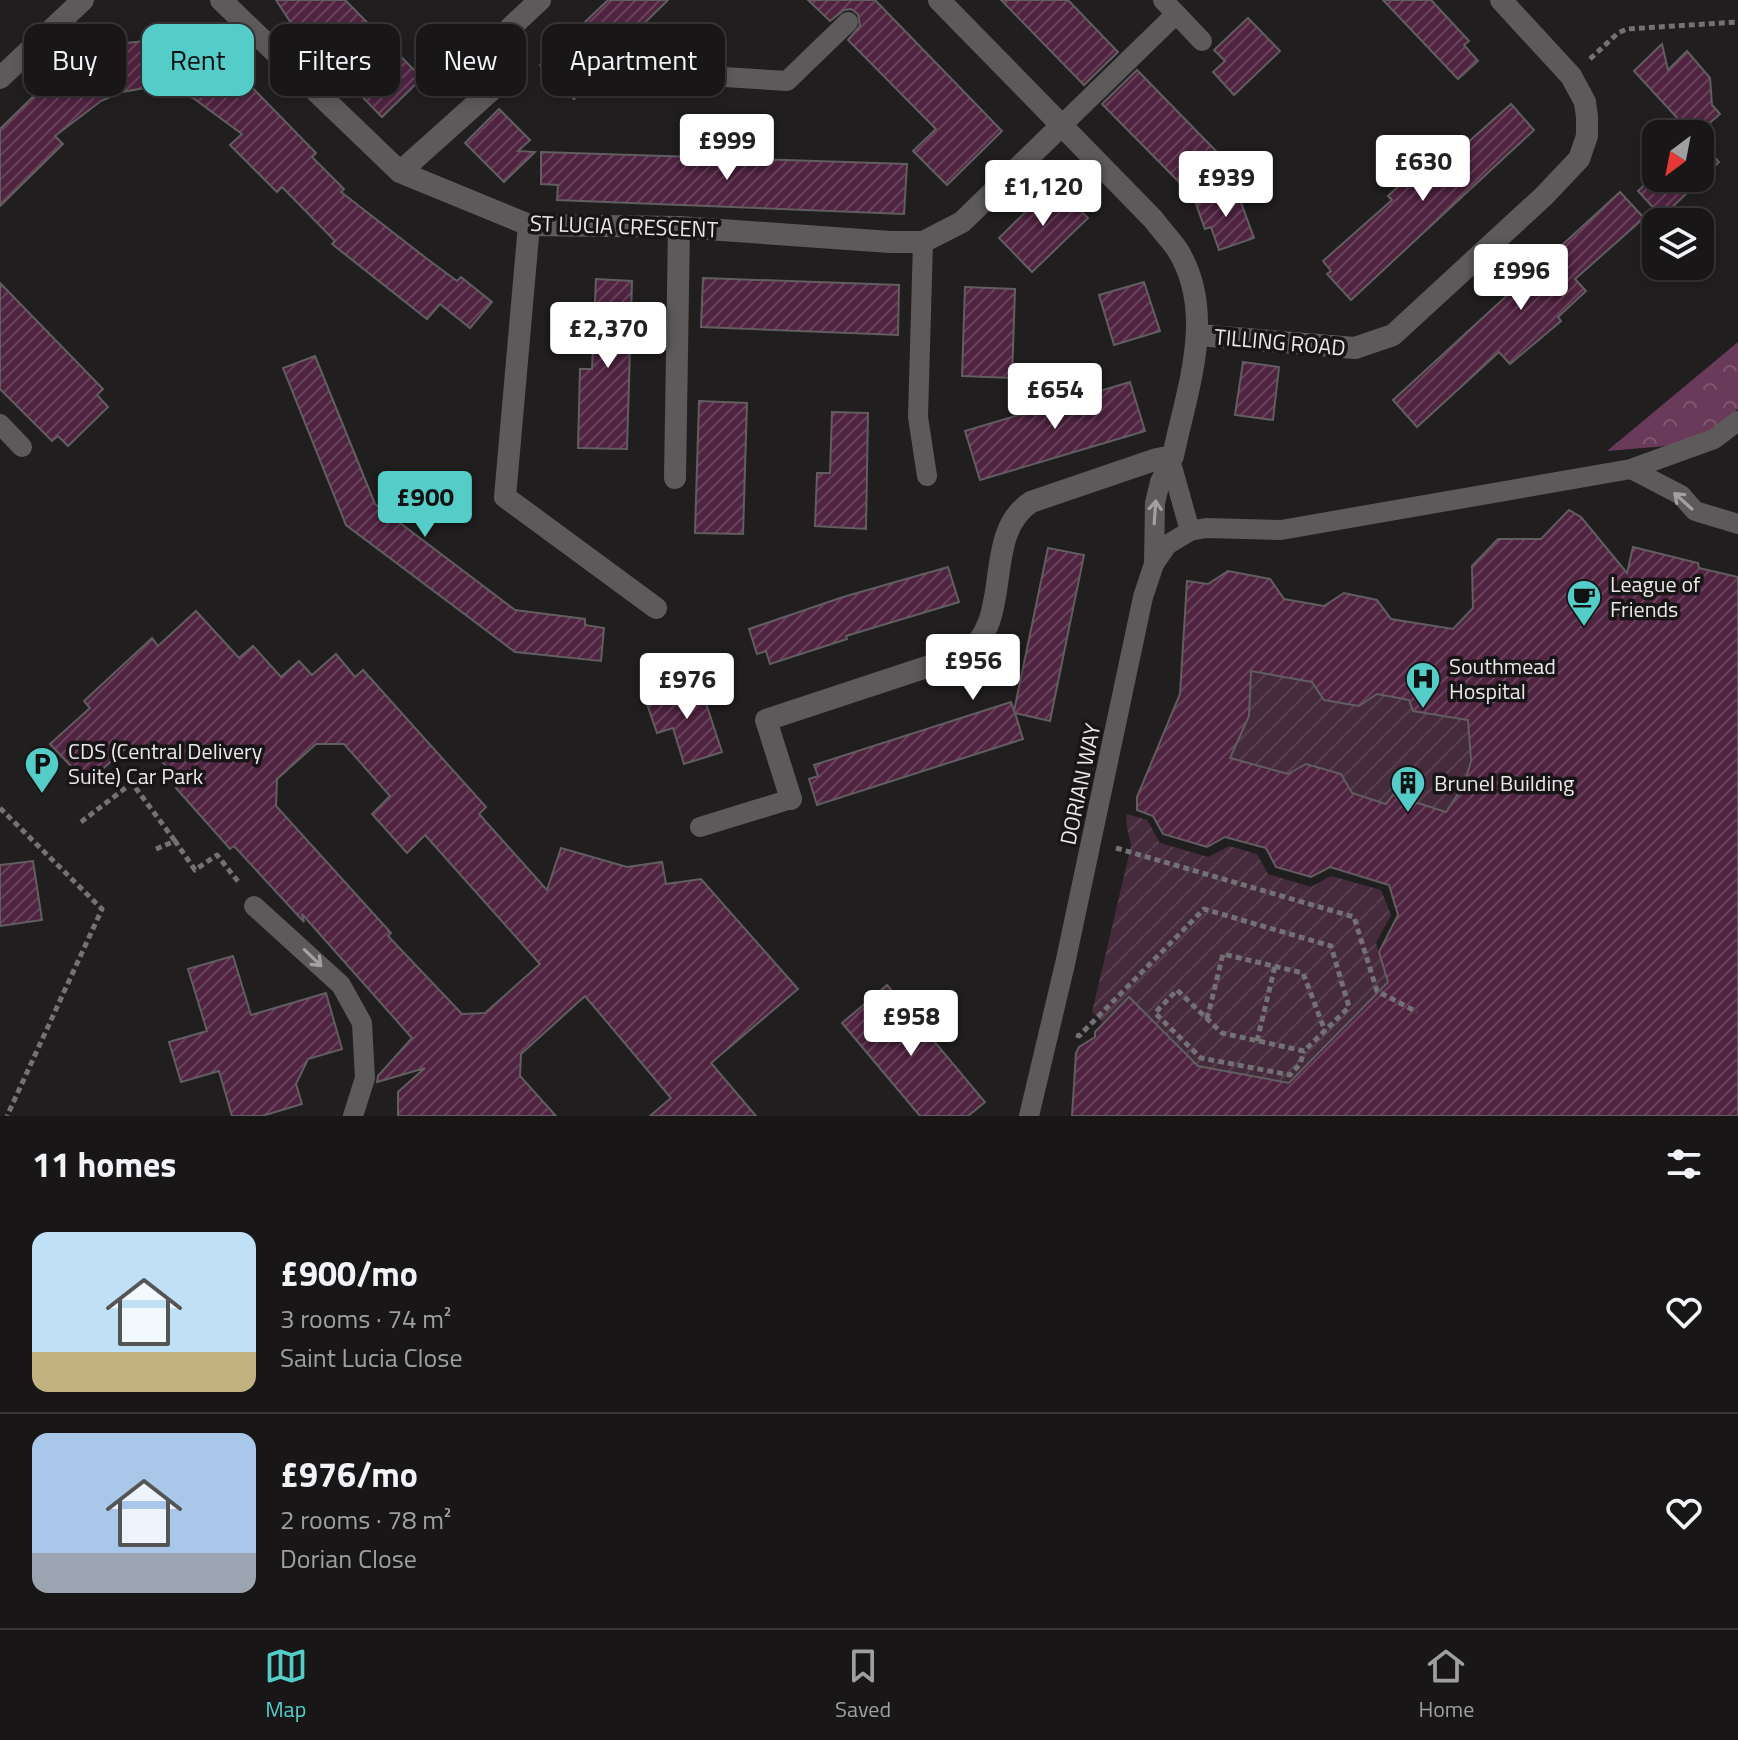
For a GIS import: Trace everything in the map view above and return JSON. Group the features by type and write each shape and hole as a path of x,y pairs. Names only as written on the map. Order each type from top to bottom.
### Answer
{"street":[{"name":"ST LUCIA CRESCENT","path":"221,0 400,172 529,225 679,227 923,242 962,222 1062,125"},
{"path":"400,172 506,77 510,28 540,0"},
{"path":"791,799 766,720 963,655 973,649 988,625 1007,535 1012,519 1020,509 1031,502 1172,459 1198,335 1197,302 1189,275 1177,250 1154,220 939,0"},
{"name":"TILLING ROAD","path":"1198,335 1355,348 1393,335 1544,196 1579,159 1587,136 1585,102 1571,76 1501,0"},
{"path":"0,78 75,2"},
{"path":"529,225 505,497 656,608"},
{"path":"675,478 679,227"}],"lane":[{"path":"1062,125 1169,7 1202,41"},
{"path":"725,77 787,81 848,22"},
{"path":"923,242 918,417 927,476"},
{"path":"1154,564 1167,545 1190,531 1206,528 1281,530 1631,469 1714,439 1738,421"},
{"path":"0,424 22,447"},
{"path":"1172,459 1190,531"},
{"name":"DORIAN WAY","path":"1029,1116 1051,1028 1143,597 1154,564 1155,503 1160,482 1172,459"},
{"path":"1631,469 1681,495 1695,511 1738,524"},
{"path":"700,827 791,799"},
{"path":"254,906 341,985 362,1023 365,1078 353,1116"}],"path":[{"path":"1571,76 1618,33 1627,29 1738,22"},
{"path":"81,822 132,783 195,870 217,855 232,874"},
{"path":"0,808 102,909 7,1116"},
{"path":"156,849 175,841"},
{"path":"1092,841 1354,917 1377,991 1417,1012"},
{"path":"1051,1028 1079,1036 1204,909 1331,946 1349,1007 1304,1051 1300,1064 1290,1075 1201,1058 1155,1013 1177,990 1222,1033 1304,1051"},
{"path":"1207,1019 1223,954 1303,973 1325,1031"},
{"path":"1257,1041 1275,966"}],"green space":[{"path":"1738,342 1738,409 1702,443 1607,451"}],"shaded area":[{"path":"1251,671 1312,682 1324,700 1377,694 1409,700 1413,711 1468,720 1468,769 1461,788 1446,812 1394,795 1386,804 1352,793 1341,774 1307,764 1288,774 1230,758 1249,716"},
{"path":"1127,814 1147,820 1160,843 1208,857 1229,846 1257,854 1268,874 1311,887 1331,876 1381,890 1391,915 1376,943 1389,984 1409,1021 1370,1000 1289,1083 1198,1066 1130,998 1104,1024 1092,1012 1131,846"}],"building":[{"path":"276,0 345,0 369,24 292,24"},
{"path":"608,0 668,0 643,24 583,24"},
{"path":"808,0 875,0 1002,131 947,185 913,151 936,129 848,40 860,26 858,14 851,9 844,10 830,21"},
{"path":"1001,0 1068,0 1118,52 1084,85"},
{"path":"1383,0 1431,0 1469,41 1464,45 1478,61 1458,79"},
{"path":"1248,18 1280,51 1234,95 1213,72 1225,61 1214,50"},
{"path":"142,41 142,89 126,91 126,43"},
{"path":"1662,44 1668,70 1687,51 1710,78 1712,105 1720,114 1713,120 1679,120 1634,71"},
{"path":"400,56 416,72 416,84 382,117 361,96 400,96"},
{"path":"1137,70 1218,153 1184,187 1102,104"},
{"path":"254,89 316,153 312,157 344,189 341,192 457,281 461,277 492,302 470,328 440,304 427,319 332,244 335,241 282,187 277,192 230,145 242,134 186,96 254,96"},
{"path":"34,96 113,96 101,101 55,136 63,144 0,206 0,129"},
{"path":"1511,104 1534,130 1351,300 1327,274 1331,271 1323,261 1392,200 1388,196 1438,149 1448,160"},
{"path":"499,109 530,140 518,151 535,152 504,182 465,143"},
{"path":"541,152 907,164 904,214 557,200 558,185 541,184"},
{"path":"1054,184 1088,218 1032,272 999,238"},
{"path":"1642,187 1642,192 1688,192 1671,208 1654,208 1638,191"},
{"path":"1236,189 1254,238 1219,250 1211,227 1205,229 1196,204"},
{"path":"1620,192 1642,216 1642,220 1575,279 1586,291 1558,317 1561,321 1510,364 1499,352 1417,427 1393,400"},
{"path":"703,278 899,285 898,335 701,327"},
{"path":"596,279 632,281 627,449 578,448 580,369 592,369"},
{"path":"1144,282 1160,331 1114,345 1099,295"},
{"path":"0,283 103,389 97,395 108,407 68,446 58,436 52,441 0,389"},
{"path":"965,287 1015,289 1012,378 962,376"},
{"path":"315,356 375,504 515,610 585,619 585,625 604,628 601,661 515,652 346,525 283,368"},
{"path":"1243,362 1279,367 1273,420 1235,415"},
{"path":"1130,382 1145,431 980,480 965,431"},
{"path":"699,401 747,403 743,534 695,533"},
{"path":"832,412 868,413 866,529 815,526 817,473 830,473"},
{"name":"Brunel Building","path":"1569,510 1581,517 1627,573 1633,547 1698,563 1699,568 1738,577 1738,1116 1072,1116 1076,1053 1079,1047 1095,1037 1095,1032 1129,997 1198,1066 1289,1083 1388,982 1379,952 1398,915 1389,885 1330,867 1311,877 1276,867 1266,848 1225,837 1207,847 1163,834 1153,816 1137,810 1137,797 1180,694 1187,581 1208,584 1228,571 1270,579 1284,599 1324,606 1344,593 1377,600 1391,619 1453,629 1473,608 1472,566 1498,539 1541,539","holes":["1251,671 1312,682 1324,700 1359,706 1377,694 1409,700 1413,711 1468,720 1471,761 1464,785 1446,812 1393,795 1386,804 1352,793 1341,774 1306,764 1288,774 1230,758 1249,716"]},
{"path":"1048,548 1084,555 1050,721 1015,713 1023,739 817,805 809,779 818,776 814,765 1011,702 1014,711"},
{"path":"948,567 959,602 846,636 847,639 770,664 766,651 757,654 749,629 843,597"},
{"path":"196,611 239,658 253,646 281,677 299,661 312,675 336,654 355,677 363,670 486,807 479,814 547,890 561,848 627,867 662,862 666,884 701,879 798,989 711,1063 756,1116 650,1116 671,1098 585,996 521,1054 520,1076 556,1116 398,1116 398,1092 425,1068 377,1082 378,1076 412,1038 302,914 304,922 234,846 230,849 176,788 182,783 149,748 127,747 87,783 50,744 90,708 84,701 152,638 158,646","holes":["316,744 344,744 390,796 372,814 407,853 425,835 540,964 485,1013 462,1014 388,936 391,933 276,806 277,779"]},
{"path":"698,679 722,752 684,764 673,728 657,733 647,704 662,699 659,692"},
{"path":"33,861 42,920 0,926 0,865"},
{"path":"233,956 251,1015 326,993 342,1049 308,1059 296,1084 302,1104 262,1116 232,1116 219,1071 181,1082 169,1042 207,1031 188,969"},
{"path":"887,985 985,1102 968,1116 920,1116 842,1023"}],"place":[{"name":"League of Friends","path":"1584,628"},
{"name":"Southmead Hospital","path":"1423,710"},
{"name":"CDS (Central Delivery Suite) Car Park","path":"42,795"},
{"name":"Brunel Building","path":"1408,814"}]}
